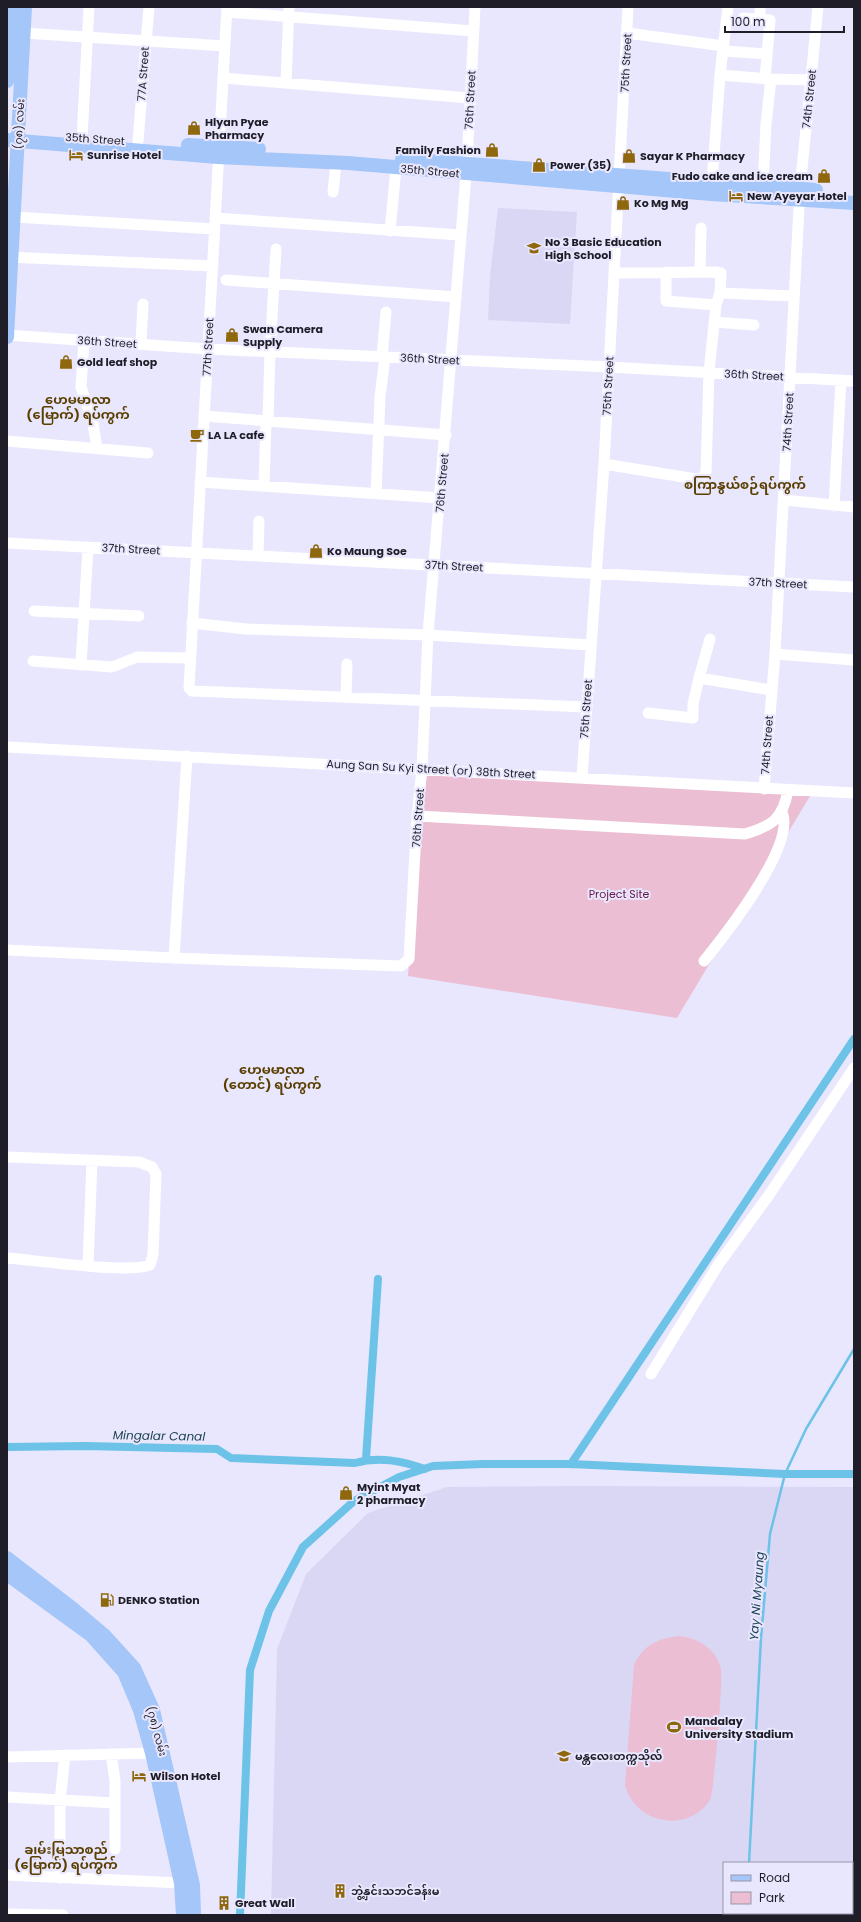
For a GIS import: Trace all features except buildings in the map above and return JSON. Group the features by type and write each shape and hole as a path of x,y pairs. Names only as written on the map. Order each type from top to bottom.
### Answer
{"main road":[{"path":"7,81 11,7"},
{"name":"(၇၈) လမ်း","path":"7,336 9,258 14,217 13,137 24,33 25,7"},
{"name":"35th Street","path":"13,137 82,138 138,141 219,152 336,163 396,168 466,169"},
{"name":"35th Street","path":"13,137 466,169 689,187 800,194 854,193"},
{"name":"35th Street","path":"689,187 712,182 763,186 800,194 854,202"},
{"name":"(၇၈) လမ်း","path":"7,1558 72,1608 104,1635 134,1668 153,1710 193,1885 194,1915"},
{"name":"(၇၈) လမ်း","path":"7,1574 90,1635 124,1672 140,1710 152,1752 180,1884 183,1915"}],"street":[{"path":"82,138 89,7"},
{"name":"77A Street","path":"138,141 149,7"},
{"name":"76th Street","path":"174,958 401,966 409,959 417,816 422,769 428,635 452,360 466,169 475,7"},
{"name":"75th Street","path":"582,777 604,464 628,7"},
{"path":"712,182 720,75 728,7"},
{"path":"760,7 760,19"},
{"name":"74th Street","path":"764,789 775,654 800,194 818,7"},
{"path":"227,10 289,12 473,31"},
{"name":"77th Street","path":"227,10 189,658 189,688 192,691 346,696"},
{"path":"286,83 289,12"},
{"path":"743,18 770,20 766,54 768,79 763,186"},
{"path":"24,33 225,46"},
{"path":"627,33 766,54"},
{"path":"720,75 768,79 811,80"},
{"path":"223,78 470,98"},
{"path":"333,192 336,163"},
{"path":"390,230 396,168"},
{"path":"14,217 390,230 460,235"},
{"path":"700,272 701,228"},
{"path":"264,486 270,352 274,308 273,284 276,249"},
{"path":"9,258 213,266"},
{"path":"666,272 666,301 716,305"},
{"path":"604,464 696,479 703,478 706,472 710,372 714,322 716,305 720,293 721,273 614,273"},
{"path":"226,280 456,297"},
{"path":"720,293 794,296"},
{"path":"141,344 143,304"},
{"path":"376,494 380,430 380,397 386,312"},
{"path":"714,322 754,325"},
{"name":"36th Street","path":"7,336 208,349 710,372 854,381"},
{"path":"84,340 81,387 93,424 97,448"},
{"path":"834,506 841,380"},
{"path":"204,416 446,435"},
{"path":"7,441 148,453"},
{"path":"200,482 441,498"},
{"path":"784,500 854,507"},
{"path":"258,555 259,521"},
{"name":"37th Street","path":"7,543 854,587"},
{"path":"81,665 88,547"},
{"path":"34,611 139,616"},
{"path":"192,623 246,629 428,635 591,645"},
{"path":"648,713 694,718 693,704 710,639"},
{"path":"775,654 854,660"},
{"path":"33,661 112,667 128,660 144,656 189,658"},
{"path":"347,664 346,696 586,707"},
{"path":"699,678 771,690"},
{"name":"Aung San Su Kyi Street (or) 38th Street","path":"7,747 582,777 764,789 854,792"},
{"path":"7,950 174,958 187,756"},
{"path":"417,816 745,834 760,830 776,821 782,812 788,790"},
{"path":"704,961 742,912 769,868 781,838 785,818 782,812"},
{"path":"651,1374 718,1265 769,1195 854,1068"},
{"path":"7,1157 140,1162 152,1167 156,1174 153,1255 150,1265 142,1268 7,1258"},
{"path":"88,1265 92,1161"},
{"path":"7,1757 152,1752"},
{"path":"111,1754 115,1803 115,1849"},
{"path":"60,1878 60,1801 65,1755"},
{"path":"7,1797 115,1803"},
{"path":"7,1875 180,1884"},
{"path":"7,1914 63,1915"}],"shaded area":[{"name":"No 3 Basic Education High School","path":"498,208 577,212 570,324 488,320 490,276"},
{"name":"မန္တလေးတက္ကသိုလ်","path":"447,1487 854,1487 854,1915 271,1915 277,1649 306,1574 368,1513"}],"green space":[{"name":"Project Site","path":"422,769 813,791 677,1018 408,976"},
{"name":"Mandalay University Stadium","path":"680,1636 694,1639 706,1646 716,1657 719,1663 721,1678 716,1759 710,1800 700,1811 689,1817 676,1820 663,1820 650,1816 639,1809 631,1798 625,1785 634,1665 642,1652 652,1644 672,1637"}],"waterway":[{"path":"571,1464 854,1039"},
{"path":"366,1459 378,1279"},
{"name":"Yay Ni Myaung","path":"749,1862 761,1638 770,1534 785,1474 806,1429 854,1349"},
{"name":"Mingalar Canal","path":"7,1447 85,1446 217,1449 231,1458 355,1463 373,1460 390,1460 425,1469"},
{"path":"240,1915 250,1670 269,1611 303,1547 354,1501 399,1477 433,1466 483,1464 571,1464 785,1474 854,1474"}],"place":[{"name":"Hlyan Pyae Pharmacy","path":"194,128"},
{"name":"Family Fashion","path":"492,150"},
{"name":"Sunrise Hotel","path":"76,155"},
{"name":"Sayar K Pharmacy","path":"629,156"},
{"name":"Power (35)","path":"539,165"},
{"name":"Fudo cake and ice cream","path":"824,176"},
{"name":"New Ayeyar Hotel","path":"736,196"},
{"name":"Ko Mg Mg","path":"623,203"},
{"name":"No 3 Basic Education High School","path":"534,248"},
{"name":"Swan Camera Supply","path":"232,335"},
{"name":"Gold leaf shop","path":"66,362"},
{"name":"LA LA cafe","path":"197,435"},
{"name":"Ko Maung Soe","path":"316,551"},
{"name":"Myint Myat 2 pharmacy","path":"346,1493"},
{"name":"DENKO Station","path":"107,1600"},
{"name":"Mandalay University Stadium","path":"674,1727"},
{"name":"မန္တလေးတက္ကသိုလ်","path":"564,1756"},
{"name":"Wilson Hotel","path":"139,1776"},
{"name":"ဘွဲ့နှင်းသဘင်ခန်းမ","path":"340,1891"},
{"name":"Great Wall","path":"224,1903"}],"district":[{"name":"ဟေမမာလာ (မြောက်) ရပ်ကွက်","path":"78,406"},
{"name":"စကြာနွယ်စဉ်ရပ်ကွက်","path":"745,484"},
{"name":"ဟေမမာလာ (တောင်) ရပ်ကွက်","path":"272,1076"},
{"name":"ချမ်းမြသာစည် (မြောက်) ရပ်ကွက်","path":"66,1856"}]}
